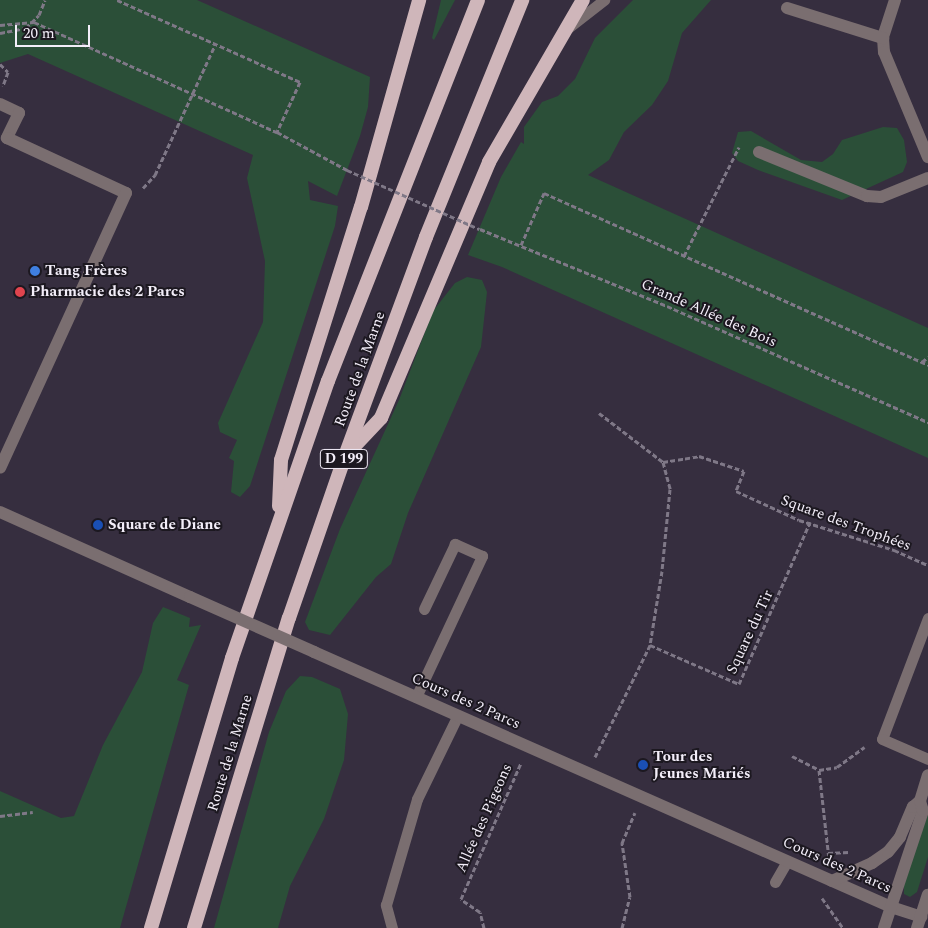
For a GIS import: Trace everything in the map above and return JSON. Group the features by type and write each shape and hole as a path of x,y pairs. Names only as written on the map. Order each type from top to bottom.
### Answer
{"highway":[{"path":"279,521 281,460 355,226 419,0"},
{"name":"Route de la Marne","path":"150,928 229,668 279,521 382,238 478,0"},
{"name":"Route de la Marne","path":"194,928 289,618 345,456 426,237 522,0"},
{"path":"345,456 381,418 489,162 583,0"}],"street":[{"path":"894,0 883,38 887,62 928,156"},
{"path":"787,8 883,38"},
{"path":"0,104 19,113 7,138 126,193 0,468"},
{"path":"759,152 867,196 882,197 928,178"},
{"name":"Cours des 2 Parcs","path":"0,512 891,907 919,922"},
{"path":"828,879 872,863 888,852 900,837 913,807 920,801 928,775"},
{"path":"884,928 923,811 920,801"},
{"path":"919,922 928,895"}],"lane":[{"path":"564,30 604,0"},
{"path":"416,697 482,556 455,544 424,609"},
{"path":"928,618 882,739 928,759"},
{"path":"392,928 386,904 417,798 458,715"},
{"path":"775,882 787,861"}],"path":[{"path":"0,34 14,33 34,22 45,0"},
{"path":"117,0 300,82 276,132"},
{"path":"0,25 34,22"},
{"name":"Grande Allée des Bois","path":"34,22 276,132 347,170 479,229 521,245 928,422"},
{"path":"126,193 141,191 156,175 216,43"},
{"path":"0,64 8,72 1,90"},
{"path":"684,256 740,146 759,152"},
{"path":"521,245 544,193 928,365"},
{"path":"922,362 928,357"},
{"path":"587,773 650,645 662,571 670,488 663,462 599,413"},
{"name":"Square des Trophées","path":"663,462 699,456 744,471 736,491 800,520 928,565"},
{"name":"Square du Tir","path":"650,645 739,684 810,522"},
{"path":"792,756 819,770 837,767 860,753 869,739 882,739"},
{"name":"Allée des Pigeons","path":"484,928 480,912 461,899 528,746"},
{"path":"819,770 829,862 828,879 817,894 830,906 843,928"},
{"path":"622,928 630,897 622,843 642,798"},
{"path":"0,816 33,812"},
{"path":"828,853 856,850"}],"green space":[{"path":"0,0 197,0 370,77 368,107 360,136 337,196 308,181 310,200 338,206 335,226 250,486 240,497 231,492 234,461 229,458 237,440 220,432 218,423 263,322 265,261 247,178 253,155 28,54 0,63"},
{"path":"441,0 455,0 434,40 432,38"},
{"path":"633,0 711,0 682,33 668,81 652,105 624,132 609,160 588,175 928,328 928,458 502,267 468,255 501,177 521,142 524,144 524,127 542,102 558,96 575,79 595,38"},
{"path":"883,127 897,128 904,140 907,162 903,172 842,200 758,170 738,161 732,153 738,132 751,131 801,160 822,162 833,154 842,140"},
{"path":"467,277 482,280 487,292 481,347 408,513 391,564 376,577 330,635 309,630 305,622 340,529 399,400 433,311 455,283"},
{"path":"163,607 190,618 189,627 201,625 177,680 189,685 120,928 0,928 0,791 61,818 74,816 103,745 142,672 153,623"},
{"path":"300,676 312,677 340,689 348,714 344,760 324,819 290,886 278,928 214,928 269,732 286,691"},
{"path":"928,814 928,857 917,892 910,897 904,894 904,885"}],"place":[{"name":"Tang Frères","path":"35,271"},
{"name":"Pharmacie des 2 Parcs","path":"20,292"},
{"name":"Square de Diane","path":"98,525"},
{"name":"Tour des Jeunes Mariés","path":"643,765"}]}
